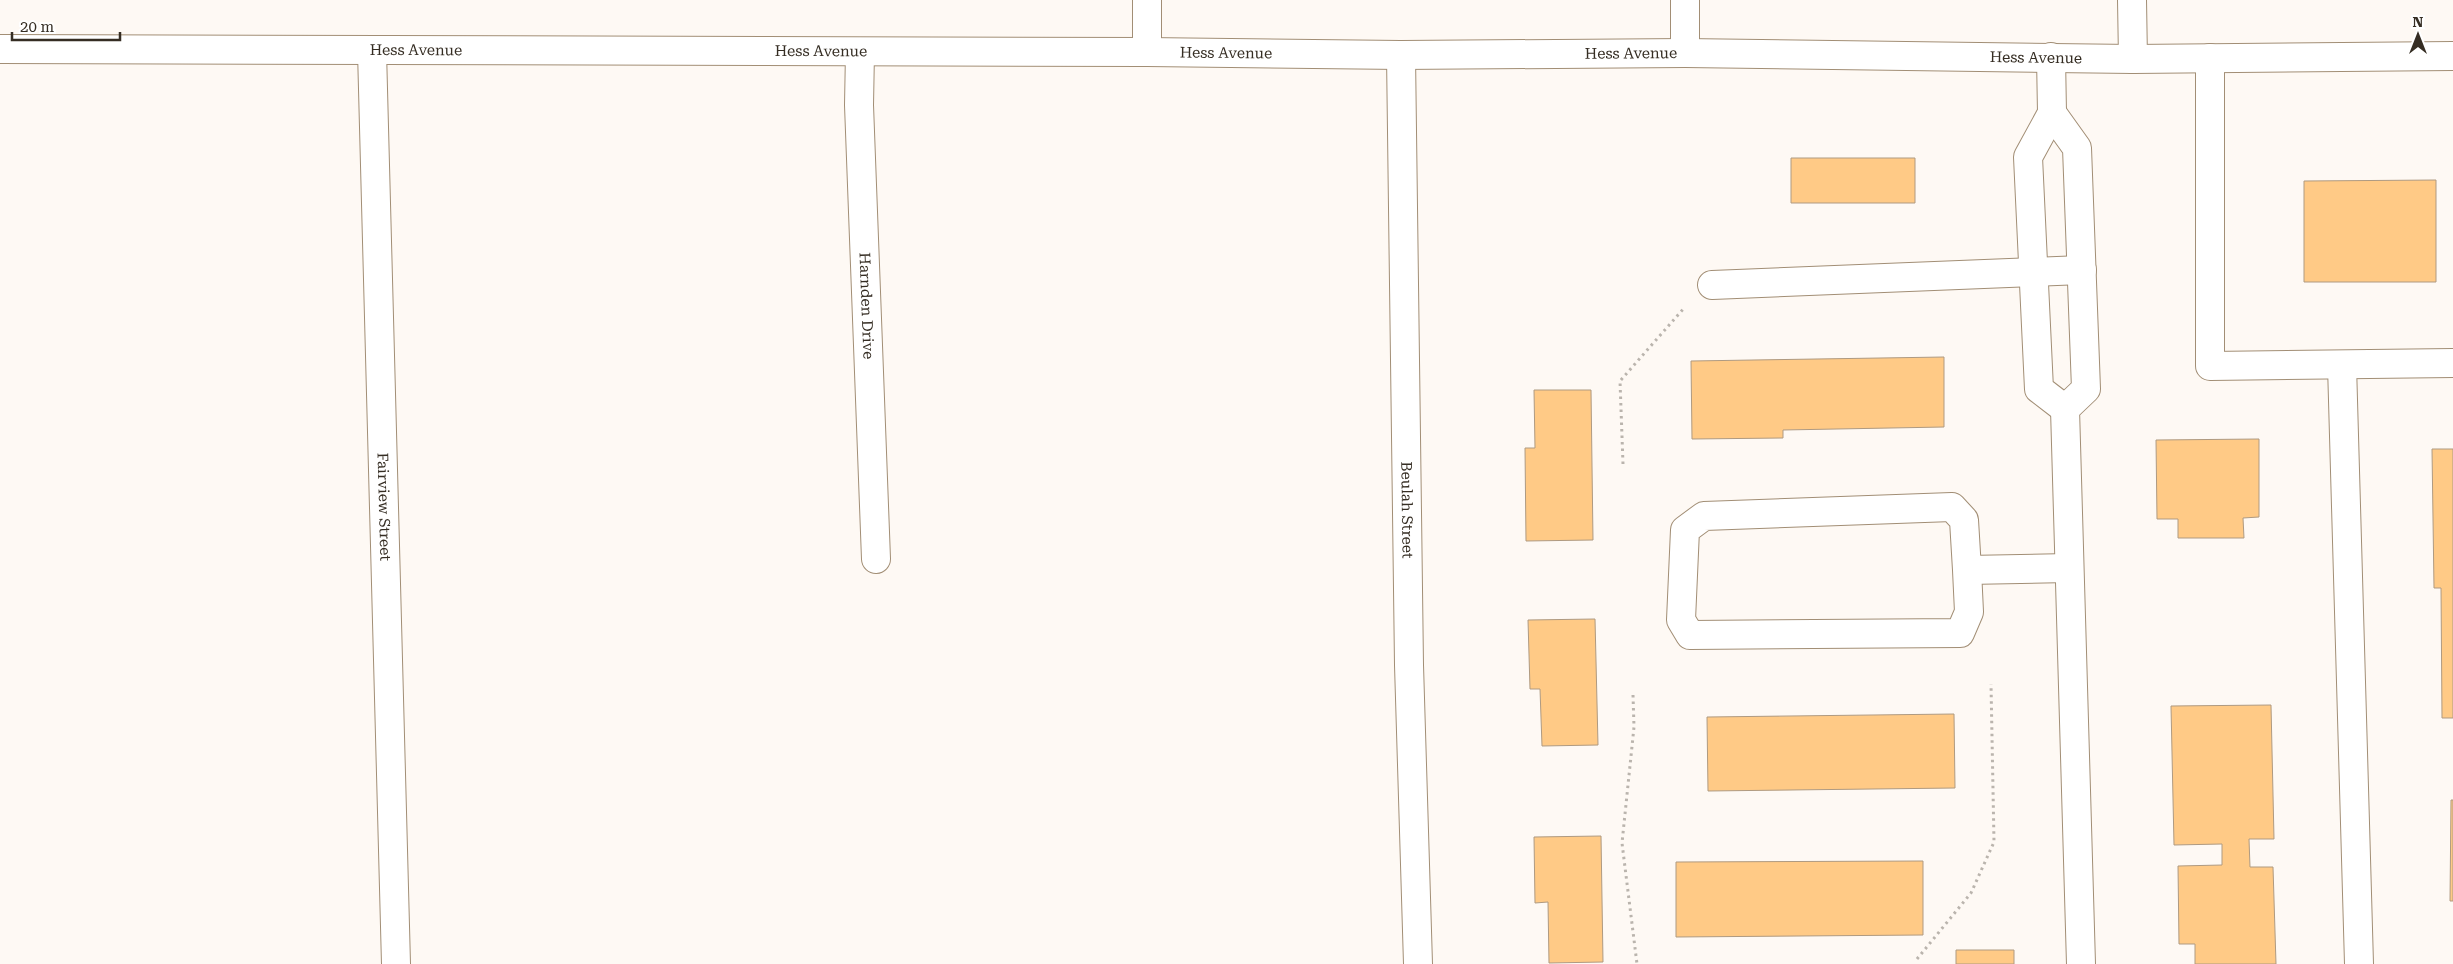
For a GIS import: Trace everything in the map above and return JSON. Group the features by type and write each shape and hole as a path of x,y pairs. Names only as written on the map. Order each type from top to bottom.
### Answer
{"street":[{"path":"1147,0 1147,52"},
{"path":"1685,0 1685,53"},
{"path":"2132,0 2133,59"},
{"name":"Hess Avenue","path":"0,49 1147,52 1401,55 1685,53 2133,59 2453,56"},
{"name":"Fairview Street","path":"372,51 396,964"},
{"name":"Harnden Drive","path":"860,52 859,105 876,559"},
{"name":"Beulah Street","path":"1401,55 1409,665 1418,964"},
{"path":"2051,58 2052,113 2028,157 2038,388 2065,410"},
{"path":"2210,58 2210,366 2453,363"},
{"path":"2052,113 2077,148 2082,270 2086,388 2065,410 2082,964"},
{"path":"1712,285 2082,270"},
{"path":"2342,365 2359,964"},
{"path":"1952,507 1964,520 1967,570 1969,612 1960,633 1690,635 1681,620 1685,530 1704,516 1952,507"},
{"path":"1967,570 2070,568"}],"path":[{"path":"1623,464 1620,381 1685,307"},
{"path":"1917,959 1971,893 1994,842 1991,684"},
{"path":"1633,694 1634,727 1622,843 1637,964"}],"building":[{"path":"1791,158 1915,158 1915,203 1791,203"},
{"path":"2436,180 2436,282 2304,282 2304,181"},
{"path":"1944,357 1944,427 1783,430 1783,438 1692,439 1691,361"},
{"path":"1534,390 1591,390 1593,540 1526,541 1525,448 1535,448"},
{"path":"2259,439 2259,517 2243,518 2244,538 2178,538 2178,519 2157,519 2156,440"},
{"path":"2432,449 2453,449 2453,718 2442,718 2441,588 2434,588"},
{"path":"1595,619 1598,745 1542,746 1540,689 1530,689 1528,620"},
{"path":"2271,705 2274,839 2249,839 2250,867 2273,867 2276,964 2195,964 2195,944 2179,944 2178,866 2222,865 2222,844 2174,845 2171,706"},
{"path":"1954,714 1955,788 1708,791 1707,717"},
{"path":"2451,800 2453,800 2453,901 2450,901"},
{"path":"1601,836 1603,962 1549,963 1548,902 1535,903 1534,837"},
{"path":"1923,861 1923,935 1676,937 1676,862"},
{"path":"1956,950 2014,950 2014,964 1956,964"}]}
